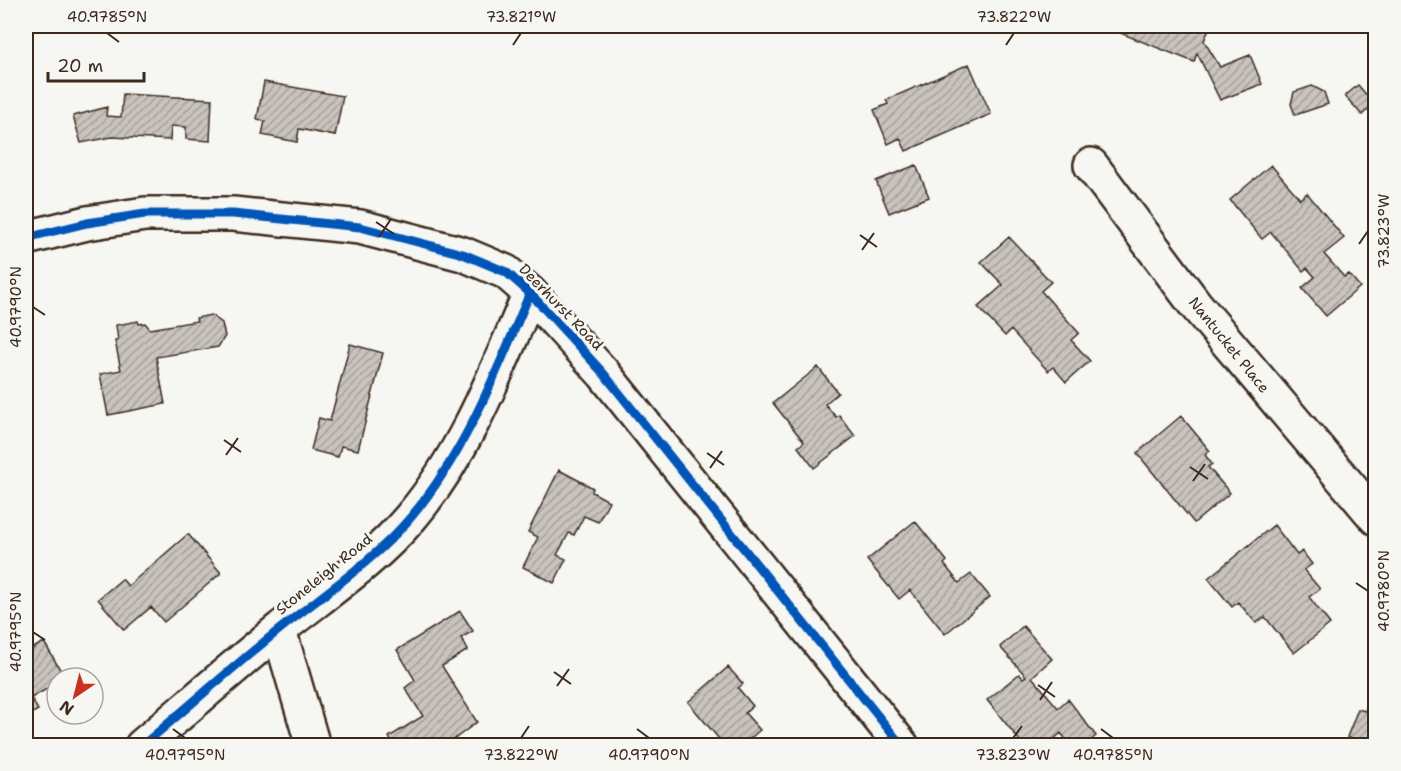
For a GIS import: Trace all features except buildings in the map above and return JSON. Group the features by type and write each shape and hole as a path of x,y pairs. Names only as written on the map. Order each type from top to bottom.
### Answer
{"street":[{"name":"Nantucket Place","path":"1091,165 1195,303 1376,518"},
{"name":"Deerhurst Road","path":"26,238 87,223 145,214 233,214 360,227 464,254 506,272 530,293 604,374 902,746"},
{"name":"Stoneleigh Road","path":"141,746 279,630 377,553 411,516 447,467 486,394 530,293"},
{"path":"279,630 313,746"}],"cycle path":[{"path":"26,238 87,223 145,214 233,214 360,227 463,254 506,272 530,293 604,374 902,746"},
{"path":"142,746 262,643 365,562 411,517 431,492 479,410 530,293"}]}
